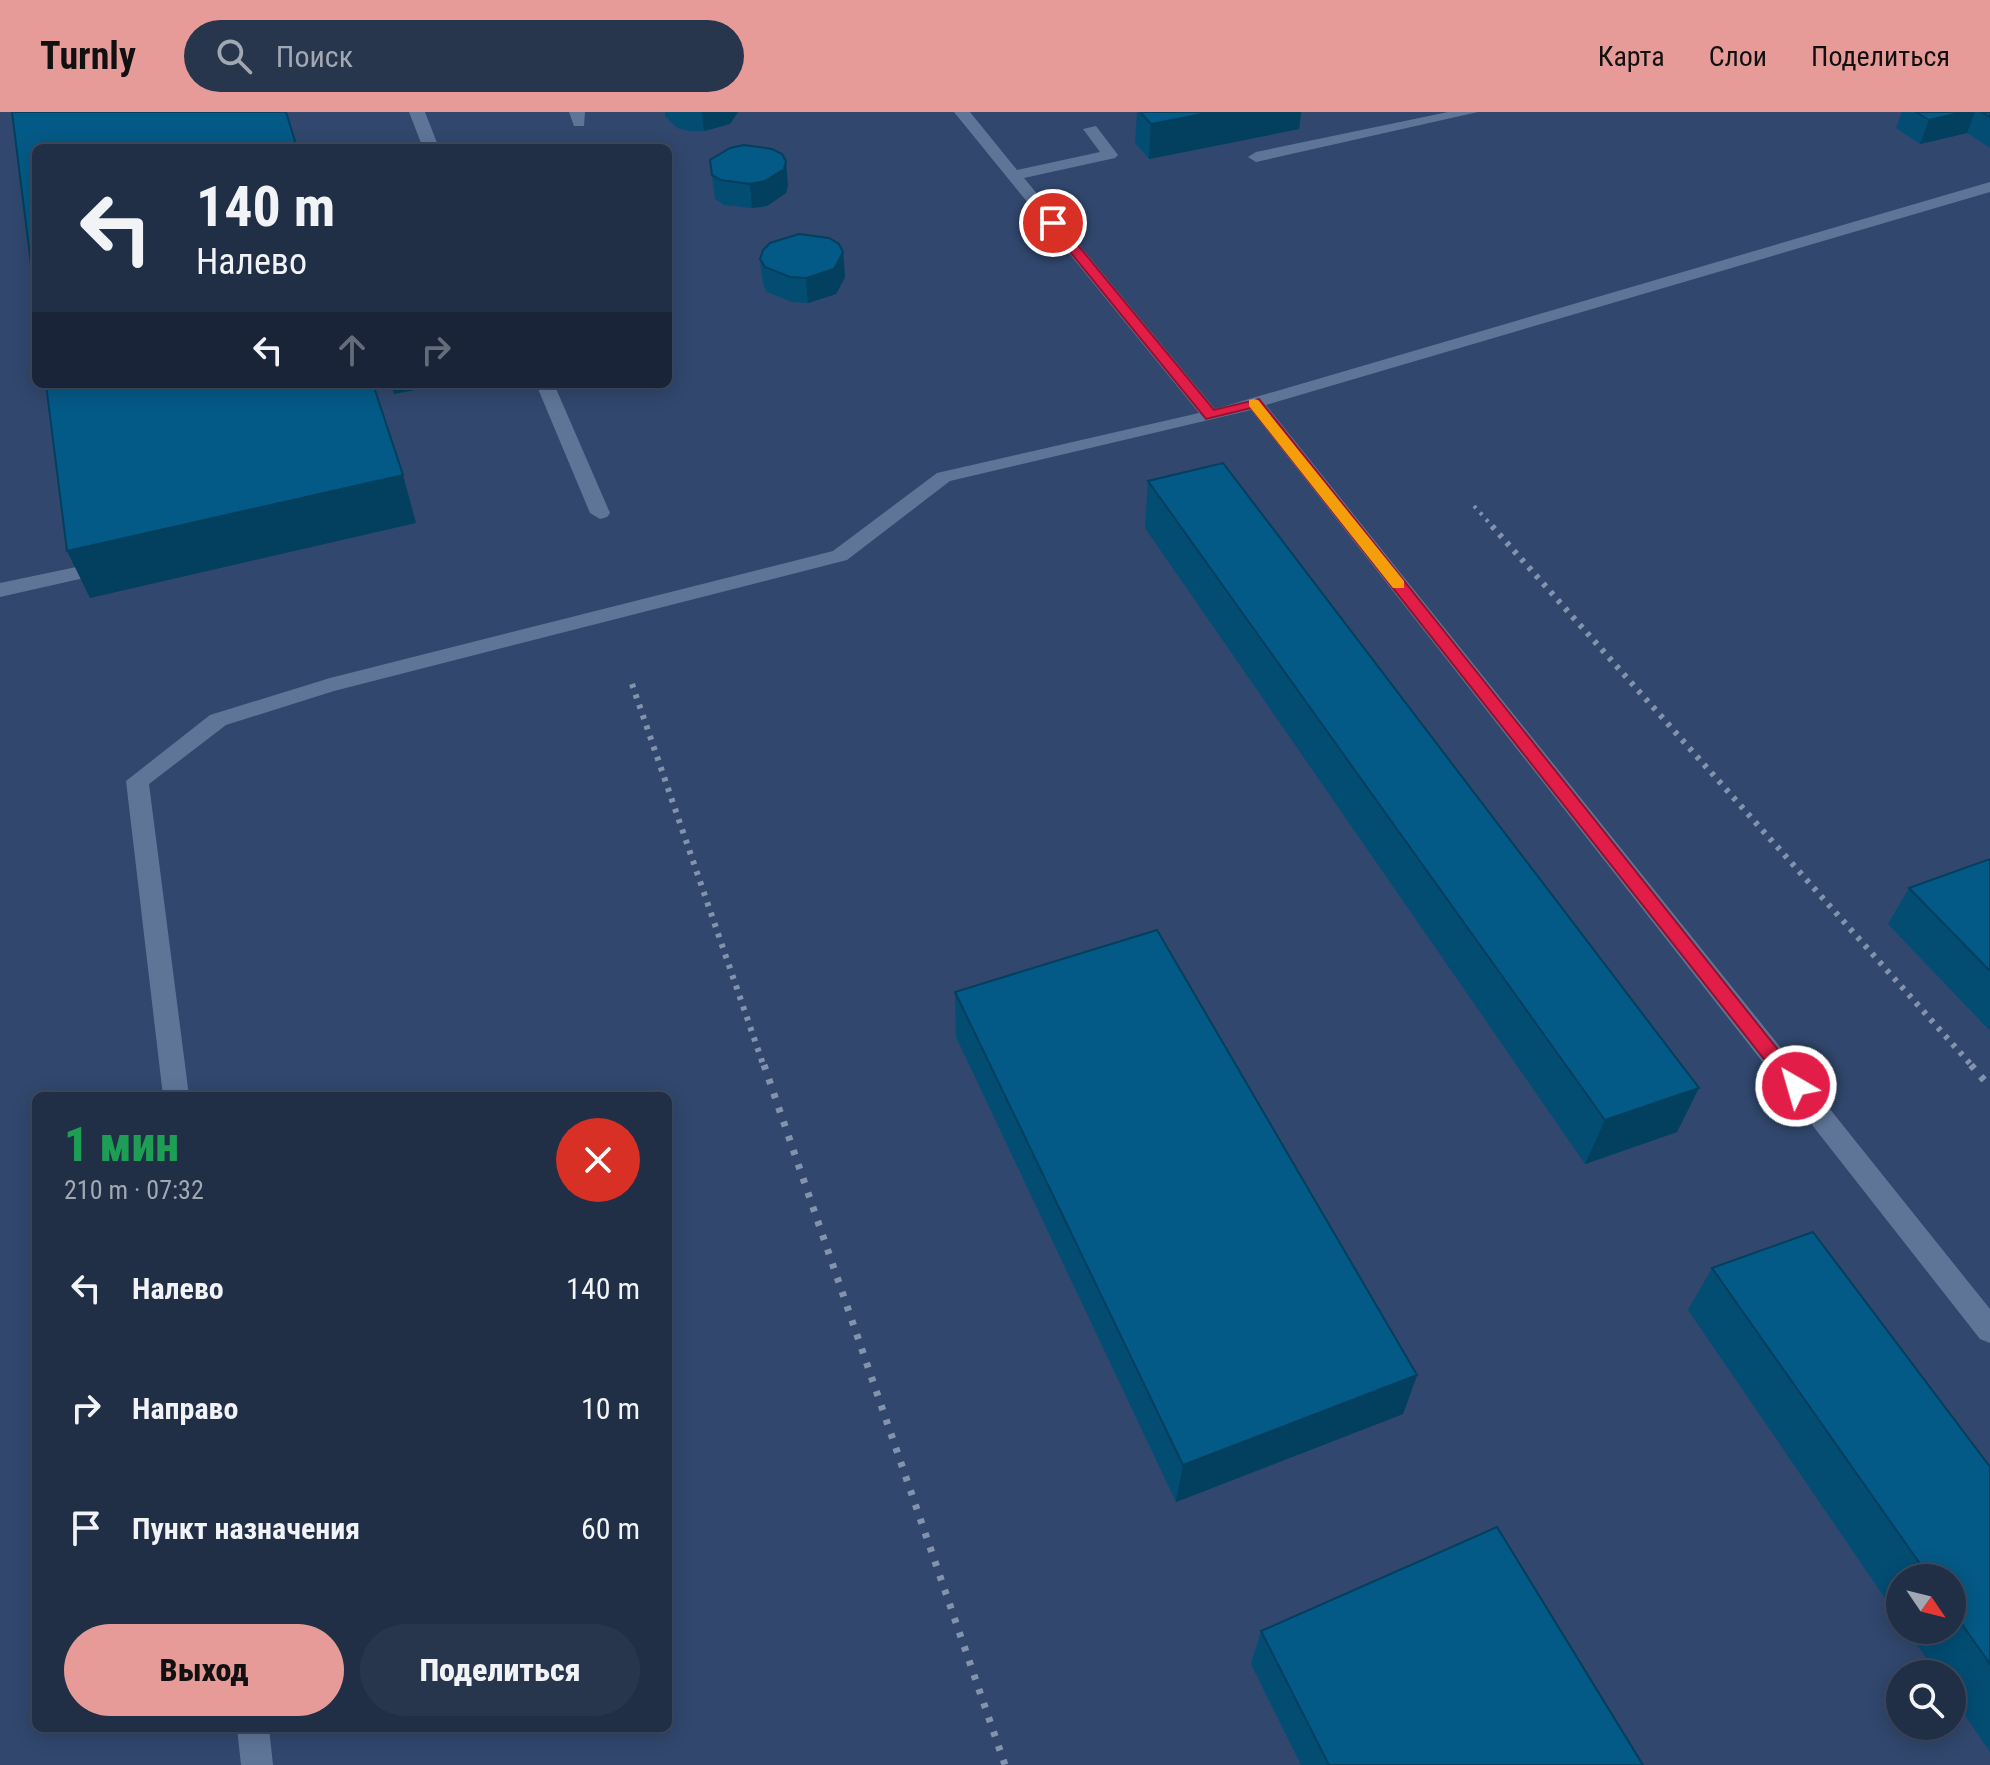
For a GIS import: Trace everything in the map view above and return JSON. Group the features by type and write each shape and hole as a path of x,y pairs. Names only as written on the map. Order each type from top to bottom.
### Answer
{"lane":[{"path":"417,112 429,144"},
{"path":"962,112 1211,416"},
{"path":"1256,157 1470,112"},
{"path":"1014,175 1110,155 1091,129"},
{"path":"176,1092 137,781 218,720 330,685 840,556 944,477 1211,416 1990,187"},
{"path":"547,388 600,513"},
{"path":"1254,402 1990,1330"},
{"path":"0,590 86,571"},
{"path":"253,1732 257,1765"}],"shaded area":[{"path":"0,112 1990,112 1990,1765 0,1765"}],"building":[{"path":"12,112 286,112 296,144 32,144 32,272"},
{"path":"1140,112 1213,112 1151,124"},
{"path":"1916,112 1964,112 1929,120"},
{"path":"744,145 772,149 782,154 786,161 784,169 765,181 750,184 721,180 712,175 710,160 730,148"},
{"path":"799,234 829,238 839,244 843,252 834,269 806,278 790,277 765,267 760,259 770,243"},
{"path":"47,388 374,388 403,475 67,551"},
{"path":"1223,463 1699,1088 1605,1120 1148,481"},
{"path":"1990,859 1990,971 1909,888"},
{"path":"1157,930 1417,1375 1183,1465 955,992"},
{"path":"1813,1232 1990,1467 1990,1664 1966,1630 1966,1564 1920,1564 1712,1268"},
{"path":"1497,1527 1643,1765 1329,1765 1261,1631"}],"railway":[{"path":"1474,506 1494,528"},
{"path":"1492,526 1973,1067"},
{"path":"632,684 764,1067"},
{"path":"764,1065 1005,1765"},
{"path":"1971,1065 1990,1087"}],"slow traffic":[{"path":"1254,403 1399,585"}],"route":[{"path":"1053,223 1211,416 1254,402 1796,1086"}]}
